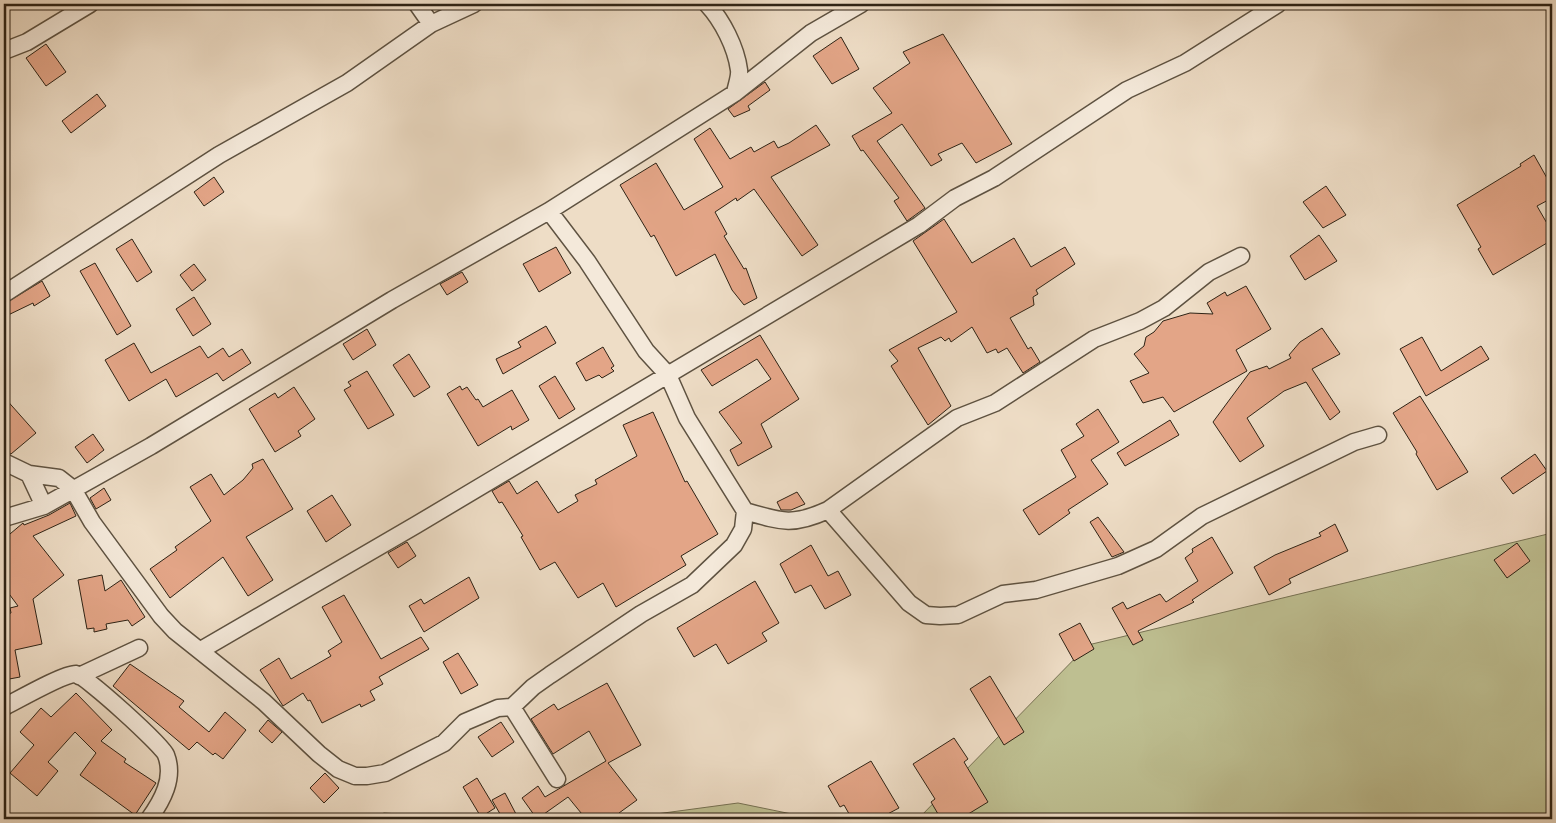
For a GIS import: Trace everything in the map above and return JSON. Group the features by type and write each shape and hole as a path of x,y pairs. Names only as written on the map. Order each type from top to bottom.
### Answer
{"street":[{"path":"4,51 27,42 90,4"},
{"path":"417,4 431,24"},
{"path":"4,294 219,155 347,83 431,24 474,4"},
{"path":"706,4 728,35 736,57 740,72 735,93"},
{"path":"4,518 44,506 151,446 392,300 549,211 735,93 811,33 861,4"},
{"path":"201,650 919,225 955,198 994,178 1126,90 1185,63 1278,4"},
{"path":"4,462 28,474 59,478 73,489 92,522 161,616 175,631 264,702 319,754 338,769 355,776 385,773 444,743 465,722 498,708 512,707 533,687 640,614 692,585 734,545 743,529 745,511 687,418 668,374 646,351 587,261 549,211"},
{"path":"745,511 775,520 789,521 806,520 828,510 957,418 995,403 1094,339 1140,322 1164,308 1209,272 1241,256"},
{"path":"828,510 909,603 926,614 940,616 958,615 1003,594 1036,590 1118,566 1156,549 1202,516 1354,442 1378,435"},
{"path":"28,474 44,506"},
{"path":"4,708 64,676 80,676 140,648"},
{"path":"80,676 90,682 156,742 166,755 168,786 149,819"},
{"path":"512,707 556,779"}],"green space":[{"path":"1552,533 1552,819 918,819 1088,645"},
{"path":"738,803 816,819 619,819"},
{"path":"384,813 474,819 371,819"}],"building":[{"path":"943,34 1012,144 976,163 962,143 938,154 942,160 931,166 902,124 877,141 925,208 907,221 894,201 899,198 863,150 861,151 852,136 892,113 873,88 910,63 903,52"},
{"path":"841,37 859,69 832,84 813,56"},
{"path":"46,44 66,72 46,86 26,58"},
{"path":"765,82 770,90 748,106 750,110 734,117 728,109"},
{"path":"97,94 106,106 71,133 62,121"},
{"path":"816,125 830,145 771,177 818,245 802,256 754,189 737,201 736,198 715,212 727,234 724,236 744,269 746,268 757,298 744,305 732,290 715,254 676,276 654,235 651,237 620,185 656,163 684,210 723,187 694,139 710,128 730,159 751,147 754,152 774,141 778,148"},
{"path":"1534,155 1552,187 1552,198 1537,206 1552,232 1552,240 1493,275 1478,249 1481,247 1457,205 1521,166 1520,164"},
{"path":"214,177 224,192 204,206 194,192"},
{"path":"1326,186 1346,215 1323,228 1303,202"},
{"path":"944,219 972,263 1014,238 1031,267 1065,247 1075,264 1036,290 1038,294 1033,297 1034,305 1010,318 1028,349 1031,347 1040,362 1023,373 1007,348 998,353 996,349 987,353 972,327 951,342 949,338 945,341 941,337 918,348 951,406 928,425 891,366 898,361 889,350 957,312 913,241"},
{"path":"1319,235 1337,261 1305,280 1290,256"},
{"path":"132,239 152,272 137,282 116,249"},
{"path":"556,247 571,273 539,292 523,264"},
{"path":"95,263 131,326 117,335 80,271"},
{"path":"194,264 206,280 192,291 180,275"},
{"path":"462,272 468,282 447,295 440,284"},
{"path":"42,281 50,296 34,306 33,303 4,317 4,304"},
{"path":"1246,286 1271,329 1236,350 1247,371 1174,412 1163,397 1143,403 1130,381 1149,373 1134,354 1144,346 1146,337 1154,332 1163,321 1190,313 1213,314 1207,303 1225,292 1227,296"},
{"path":"194,297 211,324 193,336 176,309"},
{"path":"546,326 556,343 503,374 496,359 521,347 518,342"},
{"path":"1322,328 1340,354 1312,369 1340,412 1330,420 1306,382 1284,391 1247,418 1264,446 1240,462 1213,422 1250,372 1267,366 1269,369 1291,358 1289,355 1300,342"},
{"path":"367,329 376,345 353,360 343,344"},
{"path":"760,335 799,399 761,424 772,447 738,466 730,450 742,443 719,412 771,379 757,359 712,386 701,370"},
{"path":"1422,337 1441,371 1481,346 1489,359 1426,396 1400,349"},
{"path":"134,343 151,373 200,346 208,358 223,348 229,357 242,349 251,363 223,381 217,373 176,397 166,379 129,401 105,360"},
{"path":"603,347 614,366 611,368 614,371 602,378 599,375 586,381 576,363"},
{"path":"409,354 430,387 414,397 393,365"},
{"path":"367,371 394,415 368,429 344,390 351,386 348,382"},
{"path":"555,376 575,409 559,419 539,386"},
{"path":"460,386 462,390 467,387 483,407 512,390 529,420 512,430 511,426 478,446 447,394"},
{"path":"294,387 315,419 298,431 301,436 275,452 249,409 275,393 278,398"},
{"path":"1420,396 1468,472 1437,490 1393,413"},
{"path":"4,397 36,433 11,454 4,452"},
{"path":"1098,409 1119,442 1091,460 1108,484 1068,510 1070,513 1039,535 1023,510 1076,477 1061,450 1084,436 1076,424"},
{"path":"653,412 685,482 687,481 718,534 681,556 686,565 616,607 603,583 578,598 555,562 540,570 521,537 523,536 502,502 499,503 492,491 509,481 517,494 537,481 558,513 578,501 575,495 597,484 595,480 637,456 623,425"},
{"path":"1170,420 1179,435 1125,466 1117,453"},
{"path":"93,434 104,450 87,463 75,447"},
{"path":"1535,454 1547,471 1513,494 1501,478"},
{"path":"263,459 293,509 246,537 273,580 248,596 223,557 170,598 150,569 177,550 175,547 211,521 190,487 211,474 224,495 243,480 253,468 252,464"},
{"path":"104,488 111,500 96,509 90,498"},
{"path":"797,492 805,504 791,510 781,510 777,502"},
{"path":"332,495 351,525 326,542 307,511"},
{"path":"70,503 76,516 33,536 64,575 33,599 42,644 15,650 20,677 4,680 4,615 11,613 10,608 18,606 4,587 4,539 23,523 24,525 49,515"},
{"path":"1098,517 1124,552 1112,557 1090,522"},
{"path":"1335,524 1348,551 1289,579 1291,583 1269,595 1254,567 1275,555 1321,536 1319,533"},
{"path":"1212,537 1233,573 1192,600 1194,602 1138,631 1143,640 1133,645 1112,608 1123,602 1127,609 1160,594 1166,602 1198,581 1185,558 1193,552 1192,549"},
{"path":"407,542 416,556 398,568 388,553"},
{"path":"1517,543 1530,561 1507,578 1494,560"},
{"path":"811,545 828,576 838,571 851,595 825,609 811,585 795,593 780,564"},
{"path":"102,575 105,591 121,580 145,617 132,626 128,620 106,624 107,629 94,632 94,628 87,629 78,580"},
{"path":"469,577 479,598 424,632 409,606 421,599 424,604"},
{"path":"755,581 779,623 762,633 767,641 728,664 716,644 694,657 677,628"},
{"path":"344,595 381,659 421,637 429,649 379,677 383,684 370,691 375,700 361,707 360,704 322,723 310,700 308,701 303,693 283,706 260,670 279,658 291,679 331,656 328,651 342,642 322,607"},
{"path":"1080,623 1094,649 1074,661 1059,634"},
{"path":"458,653 478,685 461,694 443,662"},
{"path":"130,664 184,701 179,707 209,732 225,712 246,730 223,759 215,753 213,755 197,742 189,750 113,686"},
{"path":"990,676 1024,732 1004,745 970,689"},
{"path":"607,683 641,745 608,763 637,800 619,813 624,819 586,819 568,797 537,819 522,798 538,786 545,797 606,761 589,731 553,754 531,719 554,704 558,710"},
{"path":"76,693 112,730 101,741 126,759 124,762 156,783 135,815 80,775 96,753 75,732 48,762 58,771 37,796 10,773 34,745 20,732 41,708 51,717"},
{"path":"268,720 282,732 272,743 259,731"},
{"path":"501,722 514,742 492,757 478,737"},
{"path":"954,738 968,759 964,762 988,802 960,819 941,819 931,802 935,799 913,764"},
{"path":"871,761 899,808 878,819 852,819 844,805 840,807 828,786"},
{"path":"325,773 339,788 324,803 310,788"},
{"path":"477,778 495,808 481,817 463,787"},
{"path":"505,793 516,814 503,819 492,800"}]}
